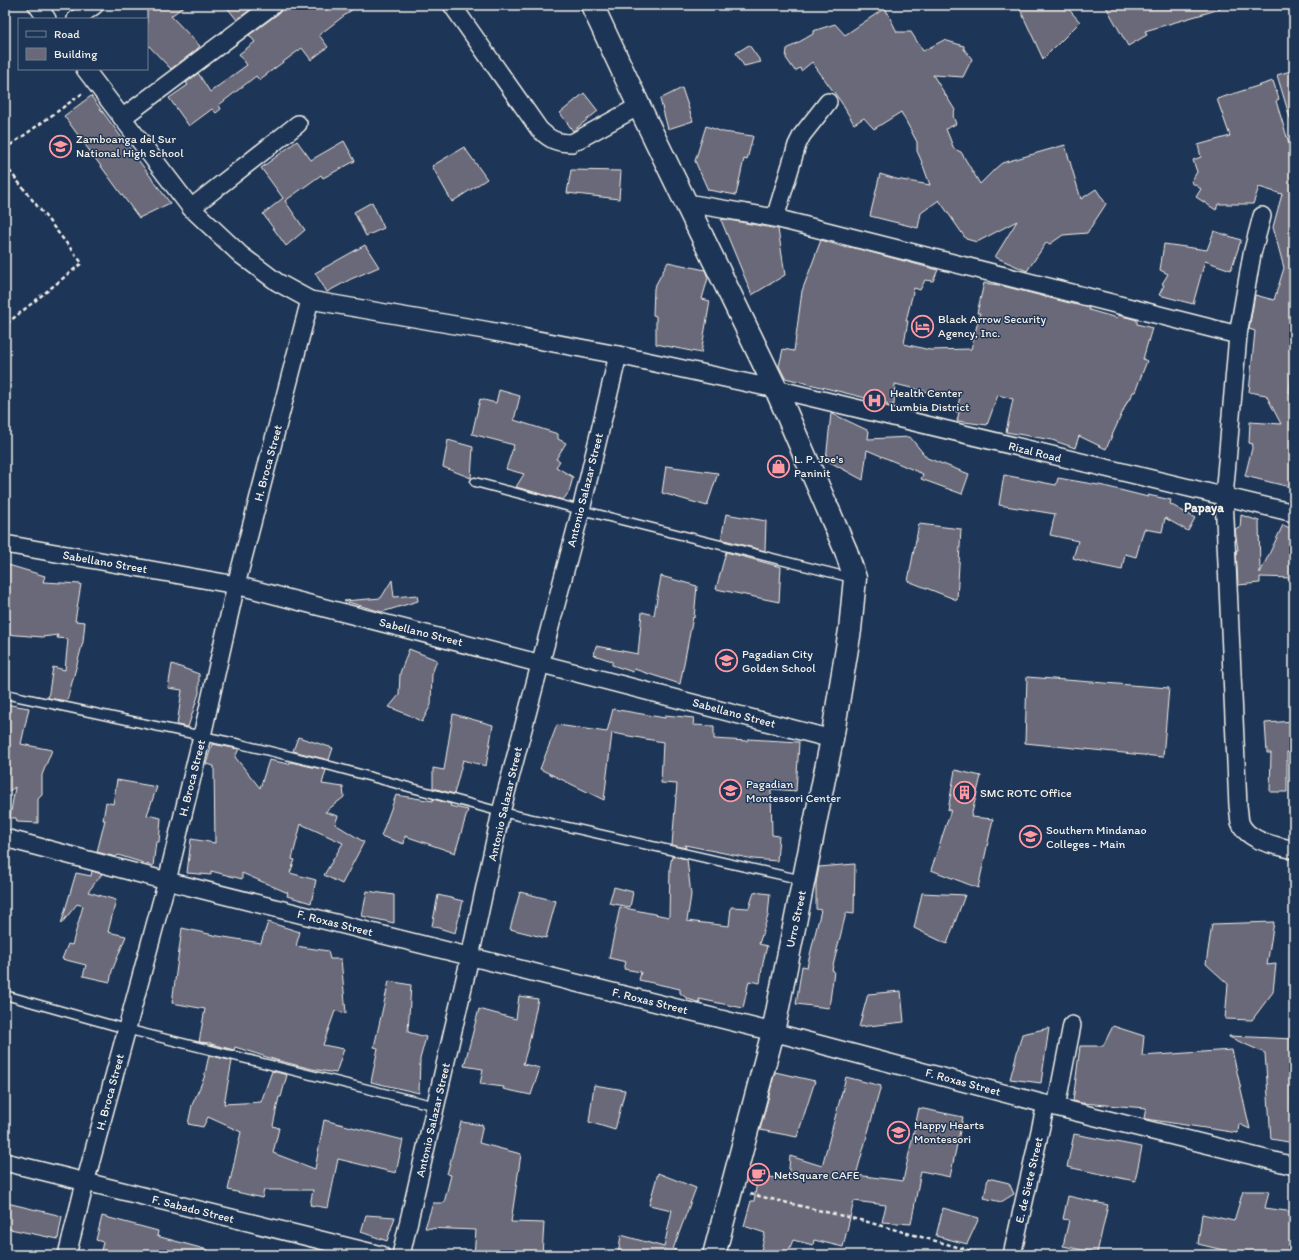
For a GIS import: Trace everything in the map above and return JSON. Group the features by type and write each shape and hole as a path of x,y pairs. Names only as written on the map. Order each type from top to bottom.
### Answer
{"street":[{"path":"37,5 46,18"},
{"path":"77,18 95,5"},
{"path":"122,118 273,5"},
{"path":"452,5 539,129 548,138 564,143 572,143 639,106"},
{"path":"592,5 639,106 776,389 846,551 855,578"},
{"name":"Rizal Road","path":"85,70 191,208 241,255 277,282 310,300 618,355 776,389 1294,513"},
{"path":"775,218 797,145 802,135 828,102"},
{"path":"191,208 298,124"},
{"path":"687,203 775,218 1238,335"},
{"path":"1262,216 1252,254 1238,335 1224,497 1238,806 1241,823 1254,838 1294,850"},
{"name":"H. Broca Street","path":"67,1255 126,1029 167,882 236,584 310,300"},
{"name":"Antonio Salazar Street","path":"401,1255 470,957 501,812 581,510 618,355"},
{"name":"Sabellano Street","path":"5,544 236,584 832,739"},
{"name":"Urro Street","path":"714,1255 773,1032 832,739 850,630 855,578"},
{"name":"F. Roxas Street","path":"5,838 167,882 773,1032 1051,1105 1294,1166"},
{"name":"E. de Siete Street","path":"1012,1255 1072,1025"},
{"name":"F. Sabado Street","path":"5,1162 85,1183 382,1255"}],"lane":[{"path":"475,482 855,578"},
{"path":"5,694 202,736 328,766 501,812 804,880"},
{"path":"5,995 126,1029 436,1106"}],"path":[{"path":"5,149 96,84"},
{"path":"5,165 82,263 5,325"},
{"path":"731,1189 864,1221 986,1255"}],"building":[{"path":"147,5 186,5 171,16 200,46 171,69 148,45"},
{"path":"225,5 256,5 237,20"},
{"path":"283,5 358,5 319,35 328,47 311,60 302,48 259,80 256,76 219,105 221,109 216,113 212,109 189,126 169,98 188,85 186,83 198,73 210,92 247,65 239,54 255,42 249,35 279,13"},
{"path":"1018,5 1065,5 1080,22 1043,59"},
{"path":"1105,5 1219,5 1220,9 1145,31 1147,35 1128,46"},
{"path":"885,8 897,32 911,32 923,51 944,40 964,46 964,49 972,59 963,77 933,75 955,110 953,116 956,124 946,129 954,149 961,152 980,184 1002,163 1065,145 1081,199 1096,189 1106,204 1087,233 1063,235 1050,244 1046,243 1027,271 995,257 1017,221 977,242 966,239 939,200 921,213 918,228 870,216 880,174 896,179 930,185 917,151 917,142 901,112 874,129 864,118 854,124 841,102 812,62 801,71 800,68 795,71 786,58 787,49 813,34 813,31 835,24 845,35"},
{"path":"749,45 761,62 744,66 736,53"},
{"path":"1294,70 1294,117 1290,118 1277,75"},
{"path":"1273,81 1279,99 1276,101 1294,160 1294,354 1289,392 1294,393 1294,488 1245,476 1253,444 1249,443 1250,422 1281,424 1266,395 1249,392 1255,331 1249,329 1255,295 1274,300 1284,268 1273,227 1282,194 1259,187 1253,204 1218,204 1216,210 1196,197 1201,189 1191,182 1197,172 1193,160 1201,157 1198,145 1230,136 1217,99"},
{"path":"682,88 693,121 668,129 660,99"},
{"path":"584,93 598,111 573,131 560,113"},
{"path":"91,96 170,203 139,218 64,116"},
{"path":"706,126 723,132 753,136 747,160 744,159 736,195 708,190 695,161"},
{"path":"297,141 311,160 344,141 355,161 323,178 321,175 285,201 305,230 286,246 263,214 283,198 261,168"},
{"path":"464,147 487,179 452,202 432,166"},
{"path":"571,170 621,171 619,199 567,193"},
{"path":"372,202 384,228 366,236 354,212"},
{"path":"724,219 778,229 785,275 752,295 721,220"},
{"path":"1214,231 1241,240 1231,270 1205,261 1193,304 1159,295 1164,285 1162,284 1168,274 1160,270 1164,244 1207,250"},
{"path":"821,240 847,248 851,247 938,270 933,281 925,280 920,290 914,288 906,321 908,321 904,344 930,350 971,349 980,313 977,313 984,283 999,285 1089,308 1089,310 1117,318 1118,315 1137,320 1137,324 1152,328 1143,359 1147,361 1135,392 1133,392 1130,400 1128,400 1106,449 1079,436 1075,448 1052,440 1006,432 1013,399 998,395 987,425 957,421 959,412 956,412 960,397 932,391 932,393 895,384 894,405 785,378 779,366 783,349 794,351 802,291"},
{"path":"365,245 379,267 351,279 327,292 315,273"},
{"path":"668,262 705,270 708,278 702,299 710,301 701,353 656,344 656,316 653,315 654,288"},
{"path":"499,390 520,396 514,420 558,434 558,439 566,443 556,459 560,461 556,467 573,477 569,492 563,500 516,487 524,474 506,469 514,445 472,434 480,399 496,403"},
{"path":"831,413 869,431 868,439 910,437 927,458 969,474 962,494 921,479 923,474 867,450 863,480 826,460"},
{"path":"448,440 473,447 471,478 443,467"},
{"path":"666,466 718,473 707,506 662,493"},
{"path":"1004,475 1056,485 1058,478 1104,486 1148,497 1148,495 1171,500 1170,504 1195,518 1188,531 1165,518 1162,532 1144,529 1136,557 1125,554 1122,570 1093,564 1073,558 1078,541 1050,535 1055,514 999,505"},
{"path":"726,514 766,521 765,551 721,539"},
{"path":"1241,515 1259,521 1260,573 1283,525 1294,530 1294,578 1260,577 1260,583 1238,585 1236,550 1238,550 1235,529 1240,528"},
{"path":"919,524 961,529 957,600 908,581"},
{"path":"726,552 781,567 779,602 716,589"},
{"path":"5,564 45,576 43,582 81,584 75,621 85,622 83,642 67,701 48,698 53,667 65,670 68,639 57,638 58,635 42,637 5,634"},
{"path":"661,576 697,586 694,618 693,617 680,684 634,669 633,672 612,665 612,661 594,655 596,646 638,654 642,612 654,615"},
{"path":"392,580 394,597 417,595 418,601 382,612 344,601 381,598"},
{"path":"409,649 437,660 432,674 431,705 422,722 389,707 399,695 400,673"},
{"path":"172,664 199,674 199,693 188,727 177,725 182,690 168,688"},
{"path":"1027,677 1169,688 1163,757 1025,743"},
{"path":"5,704 29,708 21,744 52,750 42,775 42,795 38,799 38,823 17,822 16,818 10,818 15,787 5,794"},
{"name":"Pagadian Montessori Center","path":"613,709 665,718 665,715 694,718 693,725 714,726 714,739 799,742 796,791 771,789 772,835 779,836 777,861 753,859 685,845 686,848 672,845 677,784 661,783 663,742 612,733 604,800 540,769 557,725 607,732"},
{"path":"453,714 493,725 486,766 463,760 454,794 433,788 433,768 444,770"},
{"path":"1294,721 1294,752 1287,752 1287,792 1270,792 1271,753 1267,753 1265,723"},
{"path":"298,737 333,748 329,760 293,751"},
{"path":"212,744 239,749 235,757 260,788 269,760 289,764 290,762 326,770 322,784 343,787 344,797 325,812 338,816 335,824 364,842 342,884 324,875 343,843 301,824 292,859 295,860 290,873 316,880 311,903 287,896 288,893 242,873 242,879 211,871 211,875 187,873 191,839 215,843 214,766 206,764"},
{"path":"955,770 981,776 971,817 993,819 978,888 931,870 951,810 948,810"},
{"path":"117,780 157,787 147,815 161,818 159,842 156,842 153,866 118,855 116,857 97,852 105,820 103,820 106,802 113,804"},
{"path":"396,795 433,801 433,799 451,804 450,806 468,810 455,853 405,836 404,844 381,836"},
{"path":"672,856 687,859 691,895 687,921 729,926 731,907 749,908 754,892 770,894 768,916 759,944 767,946 760,983 749,981 743,1008 699,999 700,1003 688,999 680,993 680,989 639,980 641,972 624,969 626,962 609,958 620,907 669,917 670,867"},
{"path":"855,864 854,914 846,913 832,970 834,971 829,1008 796,1004 802,966 807,967 821,910 816,909 816,883 819,867"},
{"path":"92,871 102,874 88,892 116,900 108,932 126,936 112,971 110,982 83,976 86,965 62,959 68,944 72,945 83,906 77,904 61,924 76,873 91,876"},
{"path":"614,887 633,892 630,907 609,903"},
{"path":"367,891 394,895 394,923 362,916"},
{"path":"520,892 556,901 546,938 510,929"},
{"path":"922,893 965,895 947,944 914,928"},
{"path":"438,895 463,901 455,933 432,926"},
{"path":"268,922 300,932 296,946 328,951 330,959 341,959 346,1013 335,1011 323,1045 344,1049 336,1073 276,1060 235,1047 234,1050 211,1043 199,1042 205,1009 172,1003 182,928 261,943"},
{"path":"1274,922 1267,965 1276,964 1273,992 1252,1020 1225,1019 1228,984 1206,964 1212,924"},
{"path":"389,981 411,985 408,1032 426,1037 420,1059 419,1093 371,1082 378,1048 374,1047"},
{"path":"901,991 904,1022 859,1027 868,994"},
{"path":"519,996 538,999 523,1064 540,1068 531,1095 503,1089 504,1087 480,1084 483,1069 464,1066 479,1009 516,1019"},
{"path":"1113,1026 1144,1036 1142,1056 1232,1050 1250,1129 1239,1124 1238,1133 1146,1119 1144,1118 1146,1108 1081,1103 1073,1101 1080,1046 1103,1046"},
{"path":"1049,1028 1041,1083 1010,1079 1022,1034"},
{"path":"1229,1036 1294,1039 1291,1101 1294,1102 1294,1143 1271,1139 1265,1053"},
{"path":"209,1055 232,1061 224,1104 261,1102 272,1071 287,1075 281,1097 279,1097 273,1126 279,1128 273,1153 315,1169 324,1120 403,1140 396,1173 338,1159 328,1208 310,1205 313,1190 264,1190 262,1198 228,1190 241,1132 208,1117 203,1127 188,1124 192,1105 204,1078"},
{"path":"775,1072 815,1081 797,1137 760,1130"},
{"path":"846,1077 881,1086 856,1175 903,1181 919,1108 963,1117 950,1177 921,1171 911,1224 882,1222 886,1205 854,1201 843,1247 814,1240 813,1245 793,1240 787,1255 760,1255 765,1233 744,1226 751,1201 754,1201 758,1175 788,1180 790,1156 822,1166"},
{"path":"594,1085 625,1090 615,1130 589,1122"},
{"path":"461,1122 483,1125 479,1143 521,1154 511,1222 544,1223 542,1255 474,1255 476,1230 425,1228 433,1203 444,1203 451,1175 447,1174"},
{"path":"1074,1134 1142,1147 1135,1181 1067,1167"},
{"path":"658,1173 696,1188 673,1249 676,1250 675,1255 618,1255 621,1235 664,1247 672,1210 649,1205"},
{"path":"988,1178 1009,1183 1014,1194 1001,1202 984,1198"},
{"path":"1243,1191 1269,1191 1265,1208 1294,1212 1294,1255 1266,1255 1223,1250 1198,1244 1202,1214 1234,1221"},
{"path":"1068,1196 1108,1205 1097,1253 1063,1246 1069,1220 1063,1219"},
{"path":"7,1203 62,1216 58,1239 5,1228 5,1212"},
{"path":"943,1208 979,1218 967,1244 936,1236"},
{"path":"366,1215 395,1217 387,1241 361,1232"},
{"path":"102,1216 158,1231 157,1236 208,1250 207,1255 100,1255 103,1242 96,1240"}],"place":[{"name":"Zamboanga del Sur National High School","path":"61,146"},
{"name":"Black Arrow Security Agency, Inc.","path":"922,326"},
{"name":"Health Center Lumbia District","path":"874,400"},
{"name":"L. P. Joe's Paninit","path":"779,466"},
{"name":"Pagadian City Golden School","path":"726,661"},
{"name":"Pagadian Montessori Center","path":"731,791"},
{"name":"SMC ROTC Office","path":"964,793"},
{"name":"Southern Mindanao Colleges - Main","path":"1030,837"},
{"name":"Happy Hearts Montessori","path":"898,1132"},
{"name":"NetSquare CAFE","path":"758,1175"}],"district":[{"name":"Papaya","path":"1204,507"}]}
